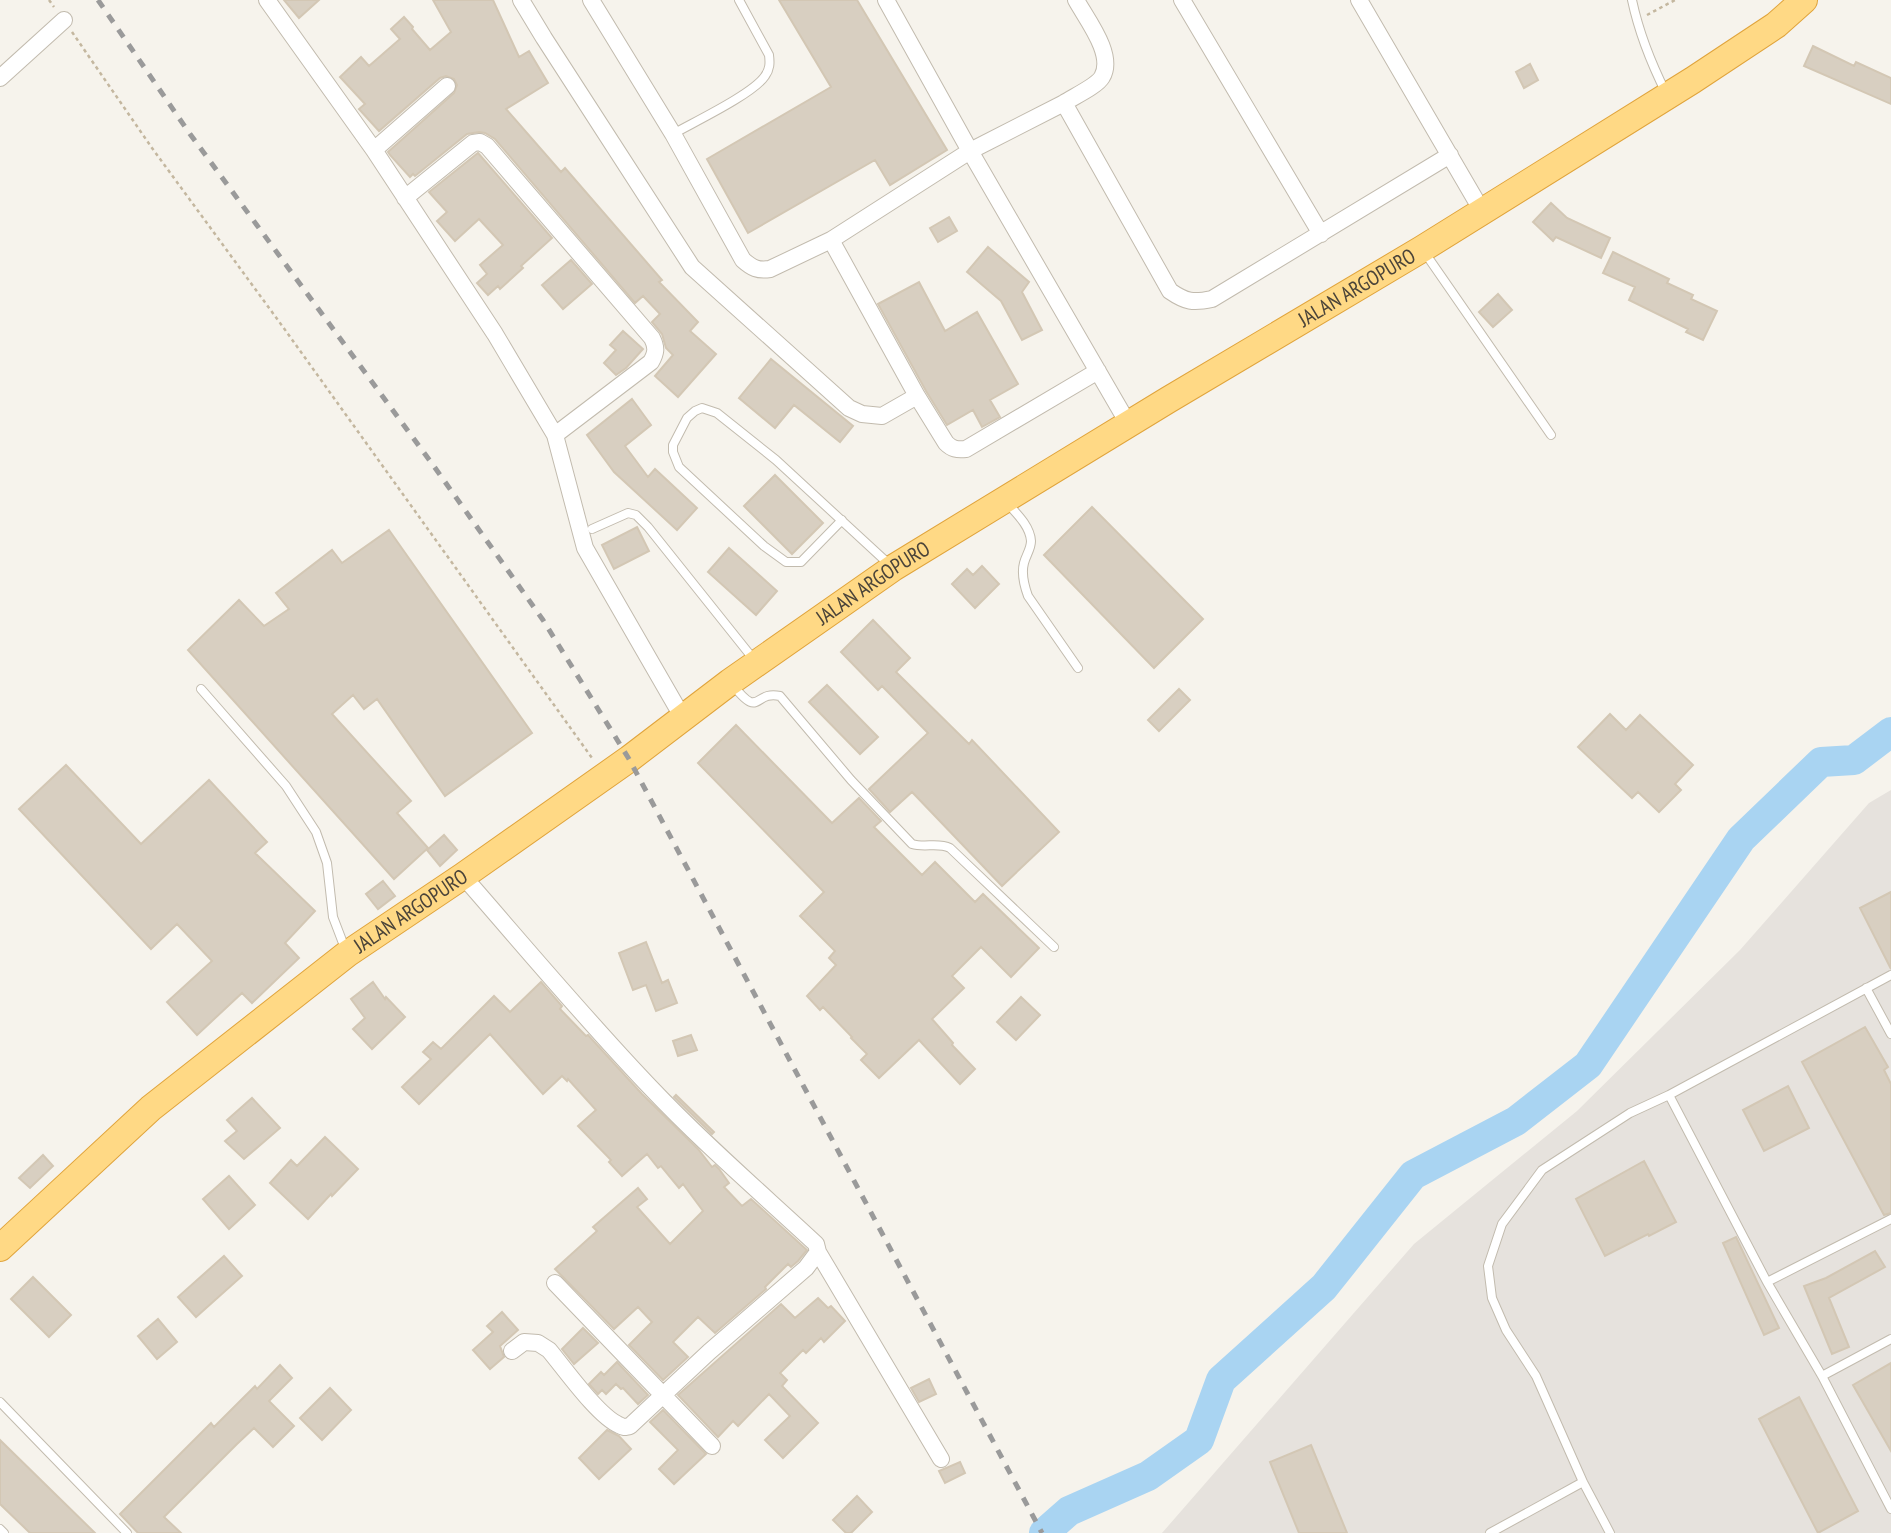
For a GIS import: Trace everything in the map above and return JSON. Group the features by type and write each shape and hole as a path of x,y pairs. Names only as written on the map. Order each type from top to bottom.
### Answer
{"highway":[{"name":"JALAN ARGOPURO","path":"0,1248 151,1108 346,954 463,876 629,759 730,682 893,568 1422,249 1668,96 1776,25 1804,0"}],"street":[{"path":"267,0 374,150 495,334 555,435 585,548 683,718"},
{"path":"521,0 692,267 849,408 862,414 882,416 917,396"},
{"path":"591,0 673,134 743,260 761,271 831,240 970,151 1064,103 1101,79 1106,65 1104,49 1076,0"},
{"path":"886,0 1129,425"},
{"path":"1182,0 1321,234"},
{"path":"1359,0 1482,211"},
{"path":"0,78 64,20"},
{"path":"374,150 447,86"},
{"path":"1064,103 1170,291 1182,299 1197,302 1212,299 1450,155"},
{"path":"405,198 472,143 480,142 652,338 656,352 651,362 555,435"},
{"path":"831,240 917,396 951,448 966,449 1098,371"},
{"path":"463,876 650,1088 719,1156 816,1244 818,1252 941,1459"},
{"path":"512,1351 524,1342 538,1343 549,1350 603,1414 624,1427 630,1426 709,1352 806,1268 818,1252"},
{"path":"555,1283 712,1446"}],"lane":[{"path":"673,134 753,89 765,77 770,66 769,55 739,0"},
{"path":"1632,0 1651,64 1668,96"},
{"path":"1422,249 1551,435"},
{"path":"842,520 801,562 786,562 764,546 680,467 673,452 673,445 687,418 702,408 717,412 776,460 842,520 893,568"},
{"path":"1005,500 1023,521 1030,535 1030,550 1023,573 1028,596 1077,668"},
{"path":"592,530 628,513 636,515 757,663"},
{"path":"730,682 749,703 772,695 780,696 851,780 912,844 950,848 1054,947"},
{"path":"201,689 286,786 316,832 327,863 333,917 346,954"},
{"path":"1610,1533 1583,1482 1536,1376 1506,1330 1492,1298 1488,1266 1502,1224 1542,1170 1630,1113 1669,1096 1891,975"},
{"path":"1866,988 1891,1034"},
{"path":"1669,1096 1768,1282 1822,1376 1891,1509"},
{"path":"1768,1282 1891,1219"},
{"path":"1822,1376 1891,1339"},
{"path":"0,1402 127,1533"},
{"path":"1490,1533 1583,1482"},
{"path":"0,1529 4,1533"}],"path":[{"path":"49,0 152,148 604,775"},
{"path":"1636,20 1675,0"}],"shaded area":[{"path":"1891,790 1891,1533 1162,1533 1414,1244 1577,1111 1740,950 1869,803"}],"building":[{"path":"284,0 319,0 299,18"},
{"path":"433,0 493,0 519,57 529,51 548,83 506,109 561,172 565,168 662,280 659,282 698,322 690,331 716,354 678,397 655,376 673,355 666,348 662,334 652,322 660,314 643,296 635,303 495,139 485,133 467,134 415,176 413,174 410,177 390,155 388,152 454,93 457,85 454,79 446,76 440,78 379,131 359,109 365,104 340,77 361,57 369,66 400,39 391,29 404,17 430,50 451,32"},
{"path":"779,0 857,0 947,150 890,185 875,160 748,233 707,159 831,87"},
{"path":"1813,46 1854,66 1856,62 1891,78 1891,104 1804,66"},
{"path":"1530,64 1538,80 1524,88 1516,72"},
{"path":"478,153 552,238 500,289 498,286 488,295 477,283 487,274 480,265 503,245 479,219 455,241 437,221 447,212 429,192"},
{"path":"1551,203 1567,218 1610,238 1601,258 1556,237 1553,241 1533,222"},
{"path":"949,217 957,231 938,242 930,228"},
{"path":"988,247 1029,282 1022,292 1042,330 1022,340 1001,301 967,272"},
{"path":"1613,252 1669,279 1667,283 1693,295 1691,299 1717,311 1703,340 1686,332 1688,329 1629,300 1635,287 1603,273"},
{"path":"571,260 592,284 563,309 542,285"},
{"path":"919,282 945,331 977,312 1018,384 990,400 1000,417 982,427 973,410 947,425 878,304"},
{"path":"1498,294 1512,310 1493,327 1479,312"},
{"path":"623,331 643,349 616,375 604,363 616,350 610,345"},
{"path":"771,359 853,426 840,442 794,405 775,428 739,398"},
{"path":"632,399 651,425 625,446 648,477 655,469 697,508 677,530 614,472 587,435"},
{"path":"775,475 823,523 792,554 744,506"},
{"path":"1092,507 1203,619 1154,668 1044,555"},
{"path":"637,527 649,551 614,569 602,545"},
{"path":"389,530 532,733 445,796 377,699 364,709 353,695 332,714 411,801 397,813 428,848 394,879 188,650 239,600 264,626 289,609 276,593 332,550 342,563"},
{"path":"729,548 777,591 756,615 708,572"},
{"path":"982,566 999,584 975,608 952,584 967,569 973,575"},
{"path":"873,620 910,658 896,672 969,744 972,740 1059,832 1002,886 912,792 890,812 869,789 928,733 882,686 878,690 841,652"},
{"path":"827,685 878,737 860,754 809,702"},
{"path":"1179,689 1190,700 1159,731 1148,720"},
{"path":"1610,714 1626,730 1640,715 1693,765 1675,784 1681,790 1659,812 1638,792 1632,798 1578,747"},
{"path":"736,725 832,823 859,798 881,821 874,827 922,875 935,862 975,902 983,894 1039,948 1011,977 981,947 952,976 964,988 932,1019 975,1069 960,1084 919,1040 879,1078 861,1060 867,1054 823,1007 820,1010 807,996 836,965 829,958 835,951 800,916 824,892 698,763"},
{"path":"66,765 141,844 209,780 267,842 255,853 315,911 285,943 299,958 252,1003 242,993 197,1035 167,1002 212,961 177,924 151,949 19,809"},
{"path":"444,835 457,850 440,866 427,850"},
{"path":"383,881 395,896 378,909 366,894"},
{"path":"1891,892 1891,969 1860,908"},
{"path":"646,942 662,983 668,980 677,1003 656,1011 646,985 633,990 619,953"},
{"path":"373,982 385,999 386,997 405,1017 372,1049 353,1029 365,1018 351,999"},
{"path":"541,982 562,1006 560,1009 698,1149 712,1167 715,1165 719,1169 729,1183 724,1187 742,1206 751,1199 807,1250 791,1267 788,1264 766,1289 715,1333 698,1317 673,1342 688,1357 663,1380 629,1345 652,1322 638,1307 614,1329 555,1269 597,1231 593,1227 638,1188 647,1199 637,1207 670,1244 703,1211 683,1184 679,1188 647,1154 622,1176 609,1162 611,1160 578,1126 596,1110 568,1079 567,1081 562,1076 543,1094 490,1034 419,1104 402,1087 431,1059 423,1052 433,1042 441,1049 494,996 510,1012"},
{"path":"1021,997 1040,1015 1016,1040 997,1022"},
{"path":"1865,1027 1888,1067 1884,1070 1891,1084 1891,1213 1884,1215 1802,1062"},
{"path":"691,1035 697,1050 678,1056 673,1041"},
{"path":"1788,1086 1809,1128 1764,1151 1743,1110"},
{"path":"676,1095 714,1132 712,1134 674,1097"},
{"path":"252,1098 280,1128 244,1159 225,1141 237,1131 227,1120"},
{"path":"325,1137 358,1169 308,1219 270,1183 291,1160 297,1166"},
{"path":"43,1155 53,1166 30,1188 19,1178"},
{"path":"1644,1161 1676,1222 1605,1256 1576,1199"},
{"path":"229,1176 255,1205 229,1229 203,1199"},
{"path":"1736,1237 1779,1328 1764,1335 1723,1243"},
{"path":"1875,1251 1885,1267 1829,1298 1849,1347 1832,1354 1804,1286 1826,1278"},
{"path":"224,1256 242,1276 196,1317 178,1297"},
{"path":"33,1277 71,1315 49,1337 11,1299"},
{"path":"818,1298 828,1308 831,1306 845,1321 824,1342 821,1338 806,1353 803,1350 780,1373 787,1380 782,1386 818,1423 783,1458 765,1440 790,1416 769,1394 738,1426 733,1421 718,1437 678,1395 781,1304 795,1318"},
{"path":"502,1312 518,1330 500,1346 504,1357 490,1369 473,1350 493,1332 487,1326"},
{"path":"158,1319 177,1342 157,1359 138,1336"},
{"path":"583,1328 598,1343 574,1364 562,1349"},
{"path":"617,1362 648,1395 638,1404 616,1384 606,1394 602,1390 598,1394 589,1384 601,1372 604,1375"},
{"path":"1891,1363 1891,1451 1853,1385"},
{"path":"280,1365 292,1378 269,1401 294,1426 273,1447 254,1428 237,1444 164,1517 181,1533 138,1533 120,1514 211,1423 214,1427"},
{"path":"929,1379 936,1394 919,1402 911,1388"},
{"path":"330,1388 351,1410 322,1440 300,1418"},
{"path":"1799,1397 1858,1511 1818,1533 1759,1419"},
{"path":"663,1410 706,1454 674,1484 659,1469 678,1450 650,1422"},
{"path":"607,1430 619,1436 631,1449 599,1479 579,1458"},
{"path":"0,1440 95,1533 30,1533 0,1504"},
{"path":"1311,1445 1347,1533 1299,1533 1270,1462"},
{"path":"960,1462 965,1473 945,1483 939,1471"},
{"path":"857,1496 872,1512 851,1533 846,1533 833,1520"}],"waterway":[{"path":"1044,1533 1069,1511 1148,1476 1199,1440 1221,1380 1324,1287 1413,1175 1516,1121 1588,1065 1741,839 1821,762 1854,760 1891,732"}],"railway":[{"path":"98,0 190,134 543,620 629,759 1042,1533"}]}
